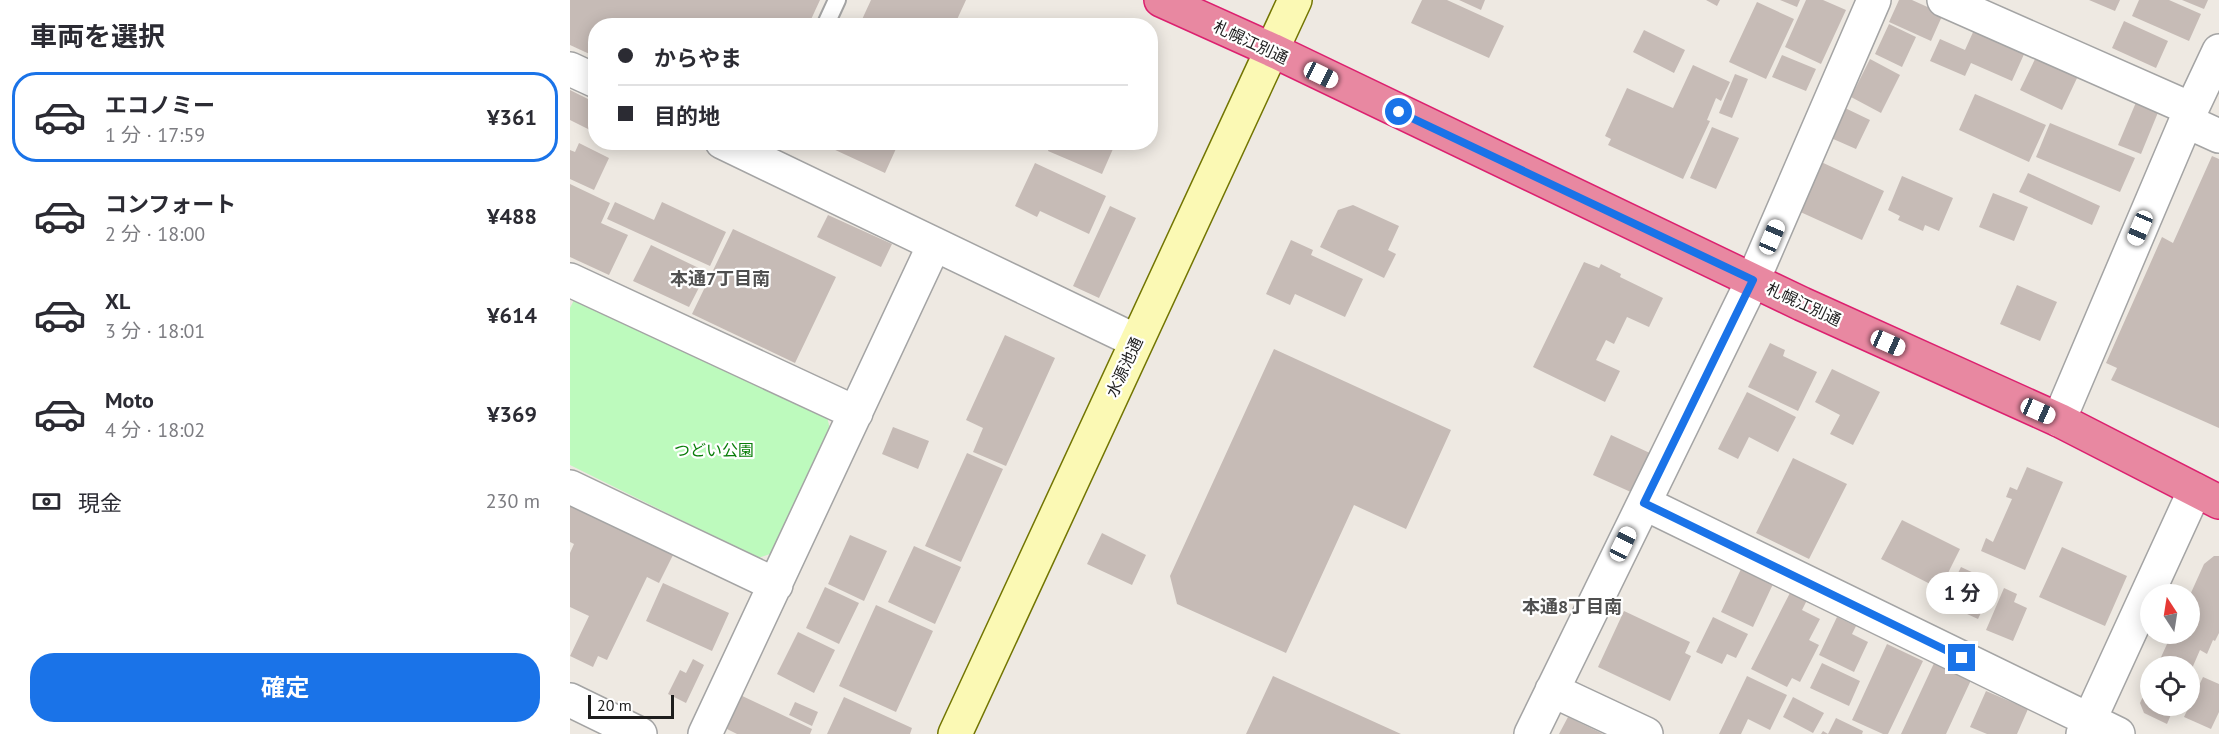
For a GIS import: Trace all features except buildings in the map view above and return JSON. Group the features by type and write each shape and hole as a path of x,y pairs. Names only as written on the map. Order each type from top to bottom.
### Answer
{"highway":[{"name":"札幌江別通","path":"1161,0 1272,50 1753,280 2059,420 2207,496"}],"street":[{"name":"水源池通","path":"955,734 1294,0"},
{"path":"1531,734 1753,280 1874,0"},
{"path":"1944,0 2189,115 2219,136"},
{"path":"2059,420 2189,115 2219,51"},
{"path":"570,69 588,77"},
{"path":"766,152 934,245 1136,341"},
{"path":"705,734 934,245"},
{"path":"570,280 856,413"},
{"path":"570,487 776,585"},
{"path":"1644,503 2097,730 2207,496"},
{"path":"1552,690 1646,734"},
{"path":"570,700 640,734"}],"lane":[{"path":"829,18 837,0"}],"green space":[{"name":"つどい公園","path":"576,296 827,417 830,429 770,554 758,558 570,465 570,308"}],"district":[{"name":"本通7丁目南","path":"720,278"},
{"name":"本通8丁目南","path":"1572,606"}],"route":[{"path":"1399,112 1753,280 1644,503 1962,658"}]}
